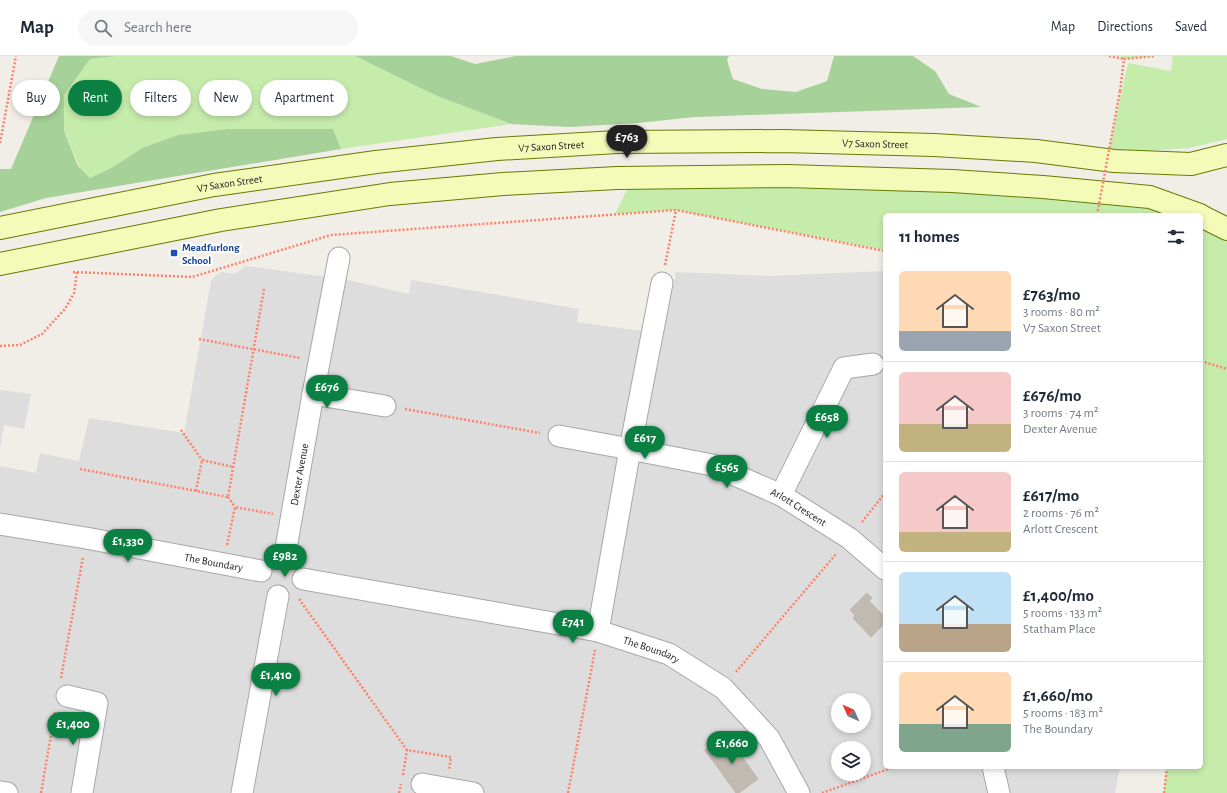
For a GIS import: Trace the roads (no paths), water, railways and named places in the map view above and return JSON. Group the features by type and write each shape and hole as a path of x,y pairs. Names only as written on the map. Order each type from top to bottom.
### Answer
{"street":[{"name":"V7 Saxon Street","path":"0,228 214,185 376,162 497,149 617,142 783,141 1036,151 1114,161 1191,164 1227,155"},
{"path":"0,264 221,220 390,194 503,184 617,178 787,176 982,183 1150,197 1194,213"},
{"path":"1203,217 1227,229"},
{"name":"Dexter Avenue","path":"285,554 339,258"},
{"path":"598,631 630,448 662,283"},
{"path":"782,495 844,368 872,364"},
{"path":"313,394 385,406"},
{"name":"Arlott Crescent","path":"559,436 630,448 712,465 782,495 849,538 883,567"},
{"name":"The Boundary","path":"0,524 86,538 261,571"},
{"path":"242,793 292,589 303,572 297,560 291,556 278,554 272,556 267,560 261,571 263,584 272,594 292,589"},
{"name":"The Boundary","path":"292,589 598,631 669,654 723,688 769,738 799,793"},
{"path":"61,695 97,703 82,793"},
{"path":"993,769 999,793"},
{"path":"422,784 473,793"},
{"path":"0,792 7,793"}],"place":[{"name":"Meadfurlong School","path":"174,253"}]}
